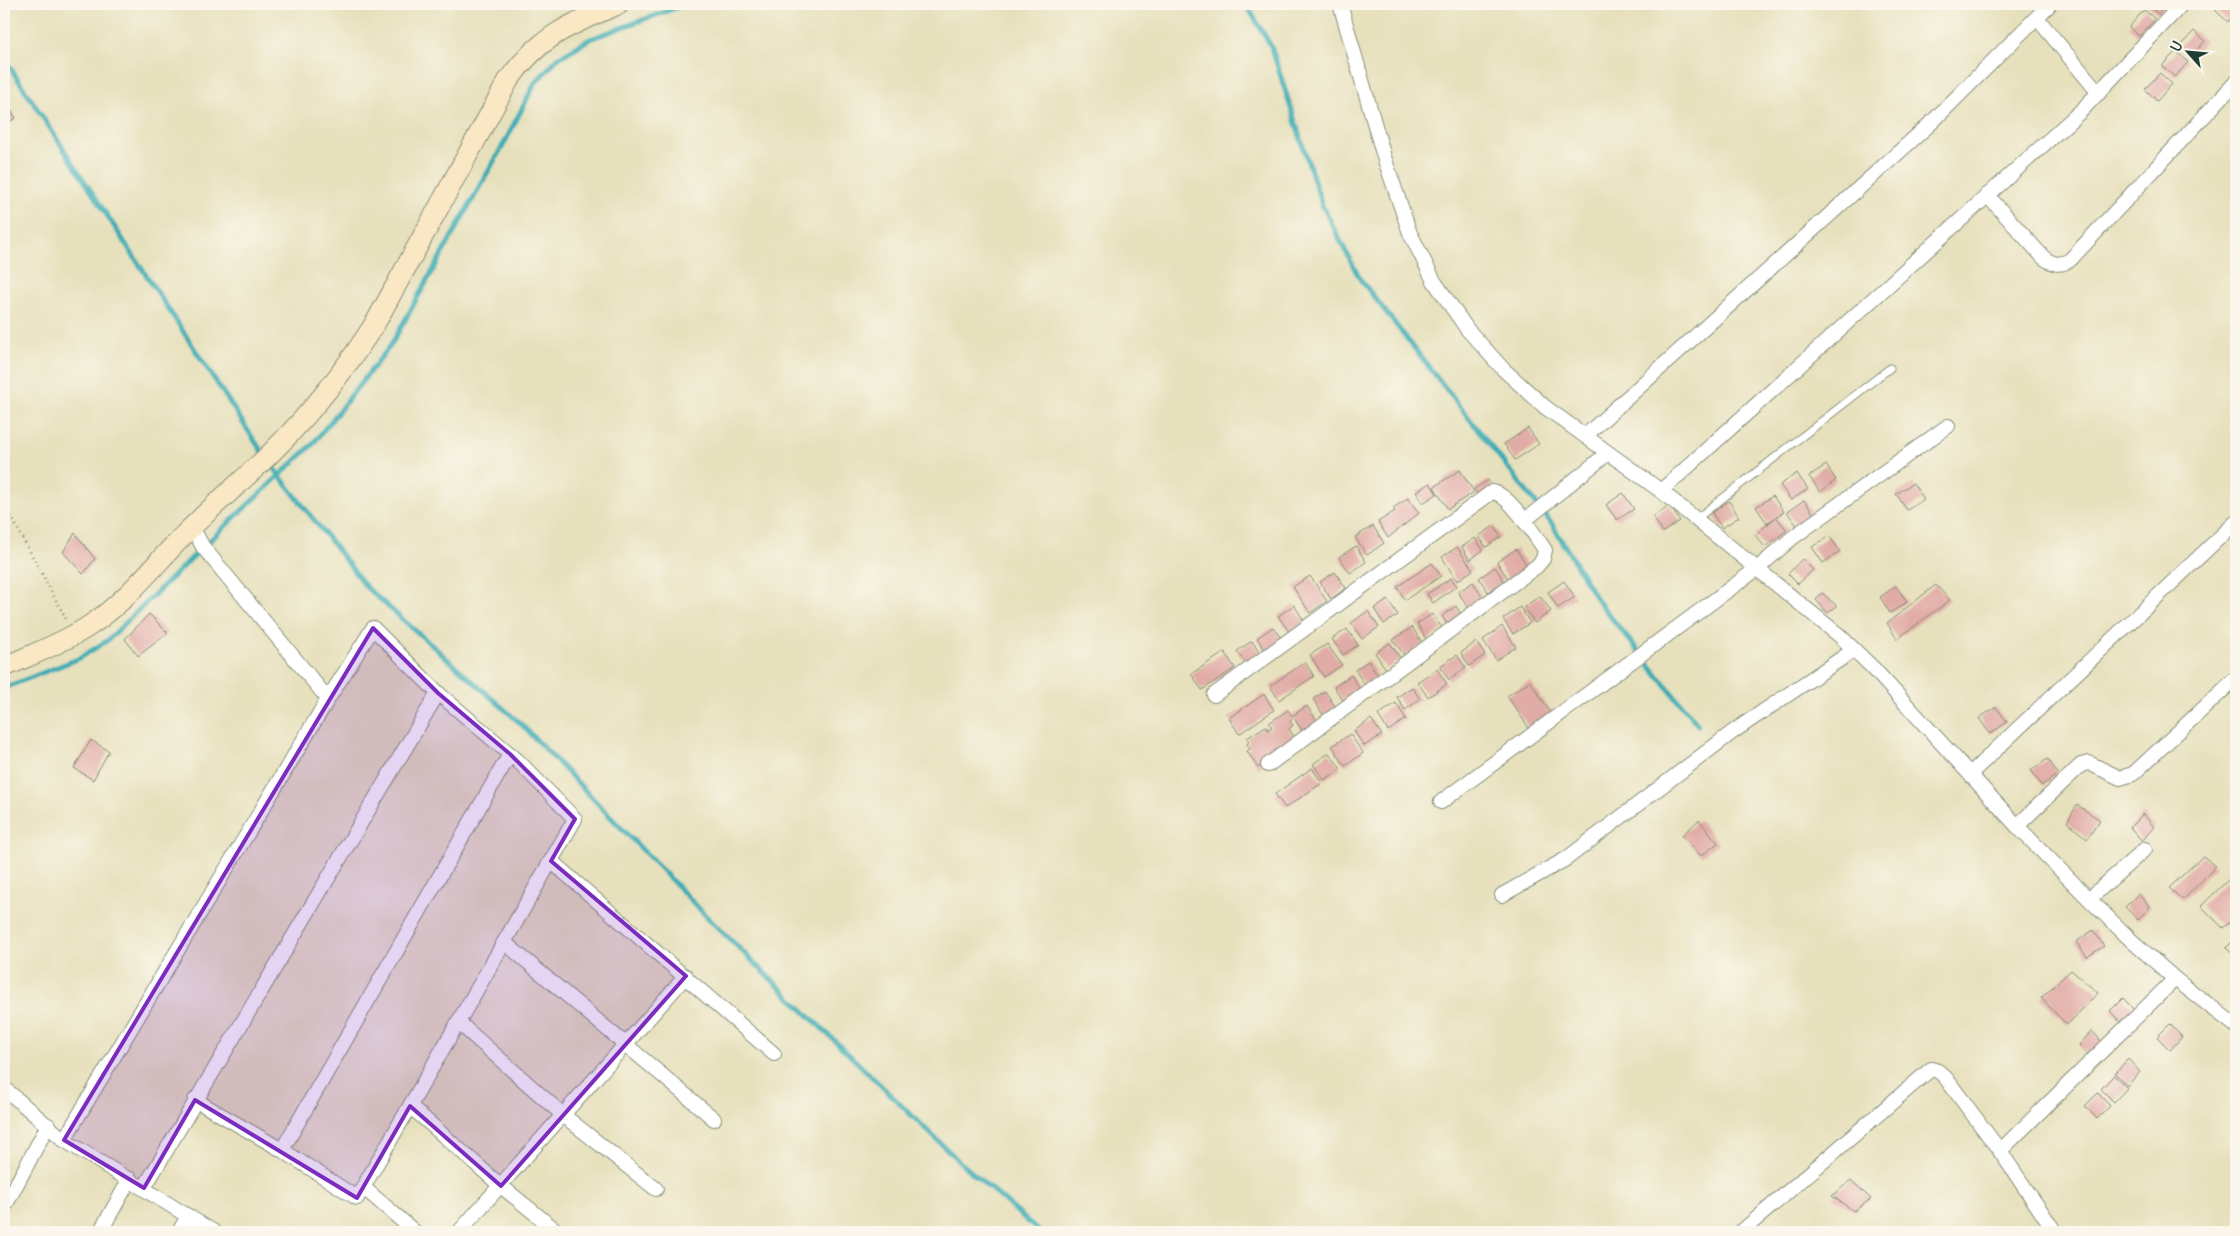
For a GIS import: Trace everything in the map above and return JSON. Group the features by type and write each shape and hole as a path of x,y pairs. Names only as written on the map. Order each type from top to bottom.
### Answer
{"street":[{"path":"4,667 74,635 112,608 141,582 192,527 274,450 331,387 354,358 381,313 508,80 520,62 539,44 564,28 619,4"},
{"path":"1340,4 1384,157 1407,224 1434,281 1467,329 1503,369 1545,407 1661,491 1810,610 1854,650 2017,826 2132,941 2175,979 2236,1026"},
{"path":"1585,436 1931,123 2050,4"},
{"path":"1661,491 2098,92 2182,4"},
{"path":"2037,18 2098,92"},
{"path":"1987,195 2044,257 2055,264 2063,265 2070,260 2236,82"},
{"path":"1441,802 1758,568 1792,538 1948,426"},
{"path":"1524,521 1608,453"},
{"path":"1214,695 1492,492 1505,497 1524,521 1544,550 1543,559 1537,566 1268,765"},
{"path":"1970,774 2236,522"},
{"path":"192,527 203,547 328,699"},
{"path":"64,1140 328,699 374,628 438,693 510,754 575,819 357,1198 282,1150 195,1100"},
{"path":"1502,895 1566,859 1734,731 1854,650"},
{"path":"2017,826 2081,765 2089,763 2120,778 2133,774 2236,678"},
{"path":"144,1188 438,693"},
{"path":"282,1150 510,754"},
{"path":"2089,899 2145,849"},
{"path":"551,861 774,1054"},
{"path":"504,942 714,1119"},
{"path":"460,1232 686,976"},
{"path":"2000,1152 2175,979"},
{"path":"458,1022 563,1115 656,1189"},
{"path":"1741,1232 1931,1069 1938,1071 1945,1077 2055,1232"},
{"path":"4,1088 48,1124 64,1140 214,1232"},
{"path":"410,1106 501,1186 558,1232"},
{"path":"4,1208 48,1124"},
{"path":"100,1232 130,1180"},
{"path":"363,1187 415,1232"},
{"path":"179,1232 188,1216"}],"lane":[{"path":"1696,519 1890,368"}],"path":[{"path":"4,503 74,635"}],"highlighted area":[{"path":"373,628 438,693 510,754 575,819 551,861 686,976 501,1186 410,1106 357,1198 195,1100 144,1188 64,1140"}],"building":[{"path":"2146,4 2167,4 2158,14"},
{"path":"2221,4 2236,4 2236,13 2228,22 2215,10"},
{"path":"2144,10 2155,19 2139,36 2129,27"},
{"path":"2194,31 2205,41 2191,57 2180,46"},
{"path":"2176,51 2188,62 2175,77 2162,66"},
{"path":"2160,73 2172,84 2157,101 2145,89"},
{"path":"4,101 16,118 4,125"},
{"path":"1528,428 1539,444 1515,460 1504,444"},
{"path":"1826,465 1836,480 1820,492 1809,476"},
{"path":"1460,470 1474,492 1448,509 1434,487"},
{"path":"1797,473 1808,489 1791,500 1780,485"},
{"path":"1488,480 1493,489 1480,498 1474,489"},
{"path":"1430,483 1437,494 1423,503 1416,492"},
{"path":"1913,483 1924,499 1907,510 1896,494"},
{"path":"1623,493 1634,509 1617,520 1606,505"},
{"path":"1773,496 1784,512 1767,523 1756,507"},
{"path":"1408,498 1419,513 1388,538 1378,522 1395,511 1393,508"},
{"path":"1804,500 1815,516 1798,527 1787,512"},
{"path":"1729,501 1739,517 1722,528 1712,513"},
{"path":"1669,505 1680,521 1663,532 1653,517"},
{"path":"1776,517 1787,530 1765,547 1755,535"},
{"path":"1373,526 1384,543 1367,555 1355,537"},
{"path":"1494,526 1501,537 1486,547 1479,536"},
{"path":"75,533 95,559 83,574 63,552"},
{"path":"1829,536 1840,551 1823,563 1812,547"},
{"path":"1475,538 1483,550 1470,560 1462,547"},
{"path":"1356,546 1366,562 1350,573 1339,557"},
{"path":"1457,547 1473,570 1457,581 1442,557"},
{"path":"1516,549 1528,567 1509,580 1497,562"},
{"path":"1802,559 1813,570 1798,584 1788,574"},
{"path":"1432,563 1441,576 1405,600 1397,587"},
{"path":"1495,567 1504,581 1488,592 1479,578"},
{"path":"1335,572 1346,588 1331,599 1320,582"},
{"path":"1310,576 1327,601 1310,613 1293,587"},
{"path":"1451,578 1457,586 1433,603 1427,594"},
{"path":"1564,581 1575,597 1558,608 1548,592"},
{"path":"1473,582 1484,600 1470,610 1458,592"},
{"path":"1936,585 1950,600 1897,639 1887,623"},
{"path":"1896,586 1907,602 1890,613 1880,597"},
{"path":"1822,593 1837,606 1828,613 1816,600"},
{"path":"1540,596 1551,611 1535,623 1524,607"},
{"path":"1388,600 1398,615 1384,624 1374,609"},
{"path":"1294,605 1305,622 1290,633 1278,616"},
{"path":"1456,606 1463,618 1449,627 1442,616"},
{"path":"1520,607 1530,623 1513,634 1503,619"},
{"path":"1368,611 1379,627 1362,639 1351,623"},
{"path":"149,614 168,633 138,656 125,639"},
{"path":"1432,614 1443,629 1427,640 1417,624"},
{"path":"1502,626 1516,647 1496,660 1483,640"},
{"path":"1273,627 1284,642 1267,653 1257,638"},
{"path":"1412,627 1423,644 1405,656 1393,640"},
{"path":"1347,629 1358,645 1343,655 1332,639"},
{"path":"1252,641 1262,657 1248,666 1237,651"},
{"path":"1476,642 1485,655 1469,666 1461,653"},
{"path":"1390,643 1401,659 1386,669 1375,653"},
{"path":"1327,644 1342,665 1324,677 1310,655"},
{"path":"1225,652 1235,668 1202,690 1191,674"},
{"path":"1457,655 1466,668 1449,680 1440,666"},
{"path":"1368,661 1378,676 1365,685 1355,670"},
{"path":"1305,662 1314,676 1279,700 1270,686"},
{"path":"1437,669 1447,684 1428,697 1417,682"},
{"path":"1351,675 1360,689 1343,700 1334,687"},
{"path":"1530,681 1553,716 1531,731 1507,696"},
{"path":"1412,687 1420,699 1405,710 1397,697"},
{"path":"1325,691 1336,708 1324,716 1313,699"},
{"path":"1264,694 1274,710 1239,734 1229,718"},
{"path":"1396,703 1406,719 1388,731 1378,715"},
{"path":"1307,706 1318,722 1303,732 1294,718 1290,721 1293,725 1289,729 1297,741 1258,768 1247,751 1250,749 1247,744 1249,742 1247,738 1266,726 1268,730 1272,727 1269,723 1288,710 1292,716"},
{"path":"1996,707 2007,722 1990,734 1979,718"},
{"path":"1371,719 1382,735 1364,746 1354,731"},
{"path":"1350,734 1363,753 1345,766 1332,746"},
{"path":"91,740 109,751 93,780 74,768"},
{"path":"1329,753 1341,769 1324,780 1313,764"},
{"path":"2048,759 2058,774 2042,786 2031,770"},
{"path":"1312,768 1322,783 1285,808 1275,794"},
{"path":"2077,805 2100,820 2087,839 2067,822"},
{"path":"2143,814 2154,827 2142,841 2130,827"},
{"path":"1699,820 1718,843 1701,856 1682,835"},
{"path":"2203,856 2216,866 2183,900 2169,888"},
{"path":"2231,877 2236,883 2236,917 2223,928 2201,906"},
{"path":"2138,894 2150,907 2138,920 2125,907"},
{"path":"2093,930 2104,946 2087,957 2076,942"},
{"path":"2236,938 2236,957 2226,948"},
{"path":"2071,970 2098,993 2067,1025 2041,998"},
{"path":"2123,998 2135,1011 2122,1024 2110,1011"},
{"path":"2170,1024 2182,1037 2170,1050 2157,1037"},
{"path":"2092,1031 2104,1044 2091,1058 2079,1045"},
{"path":"2128,1059 2140,1072 2127,1086 2115,1073"},
{"path":"2114,1075 2127,1088 2114,1102 2101,1089"},
{"path":"2098,1093 2110,1106 2097,1119 2085,1106"},
{"path":"1851,1180 1871,1199 1854,1211 1832,1196"}],"waterway":[{"path":"4,688 80,658 108,640 203,547 312,445 391,345 506,140 535,83 558,58 590,39 687,4"},
{"path":"1246,4 1271,46 1322,205 1360,279 1552,524 1597,600 1698,725"},
{"path":"4,58 264,455"},
{"path":"269,462 367,588 520,723 710,920 961,1163 1040,1232"}]}
